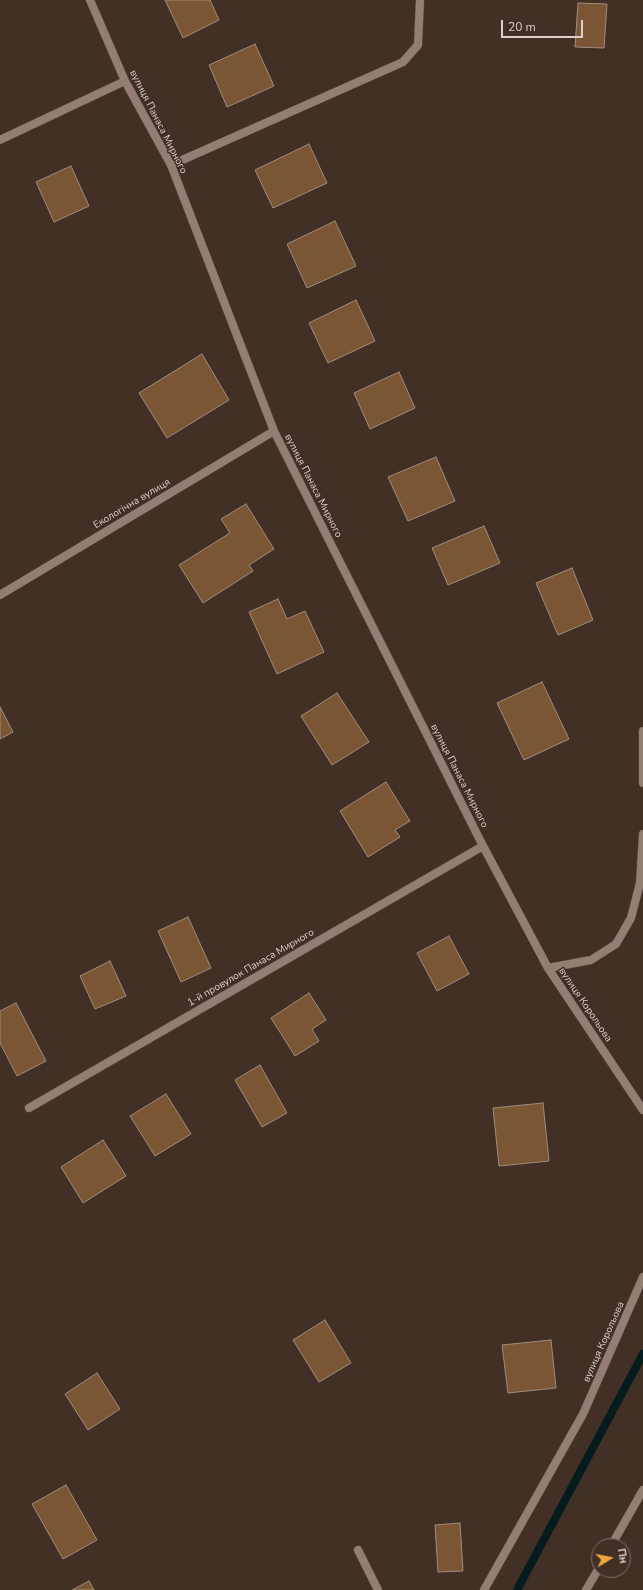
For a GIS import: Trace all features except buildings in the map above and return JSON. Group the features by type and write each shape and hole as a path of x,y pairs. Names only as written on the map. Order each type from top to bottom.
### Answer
{"street":[{"name":"вулиця Панаса Мирного","path":"90,0 125,81 171,165 274,431 483,846 548,968"},
{"path":"171,165 403,62 418,45 420,0"},
{"path":"0,140 125,81"},
{"name":"Екологічна вулиця","path":"0,595 274,431"},
{"path":"643,731 643,782"},
{"name":"вулиця Корольова","path":"643,834 640,883 632,918 616,944 591,960 548,968 643,1110"},
{"name":"1-й провулок Панаса Мирного","path":"29,1108 483,846"},
{"name":"вулиця Корольова","path":"484,1590 583,1414 643,1277"},
{"path":"616,1538 643,1490"},
{"path":"358,1550 378,1590"},
{"path":"586,1590 593,1578"}],"waterway":[{"path":"517,1590 643,1354"}]}
